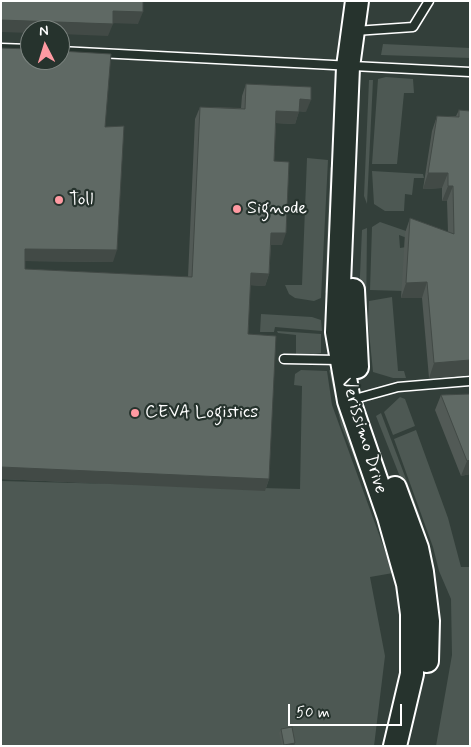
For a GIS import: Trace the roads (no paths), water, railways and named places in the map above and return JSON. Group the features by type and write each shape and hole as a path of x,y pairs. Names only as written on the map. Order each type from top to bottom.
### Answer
{"street":[{"name":"Verissimo Drive","path":"356,31 338,288 338,332 341,360 417,548 426,594 429,646 423,699 410,746"},
{"name":"Verissimo Drive","path":"354,66 353,311 356,357 355,398 408,584 412,614 412,674 395,746"}],"lane":[{"path":"356,31 413,27 429,1"},
{"path":"1,48 20,49"},
{"path":"70,52 470,72"},
{"path":"284,359 341,360"},
{"path":"355,398 398,387 470,381"}],"place":[{"name":"Toll","path":"59,200"},
{"name":"Signode","path":"237,209"},
{"name":"CEVA Logistics","path":"135,413"}]}
